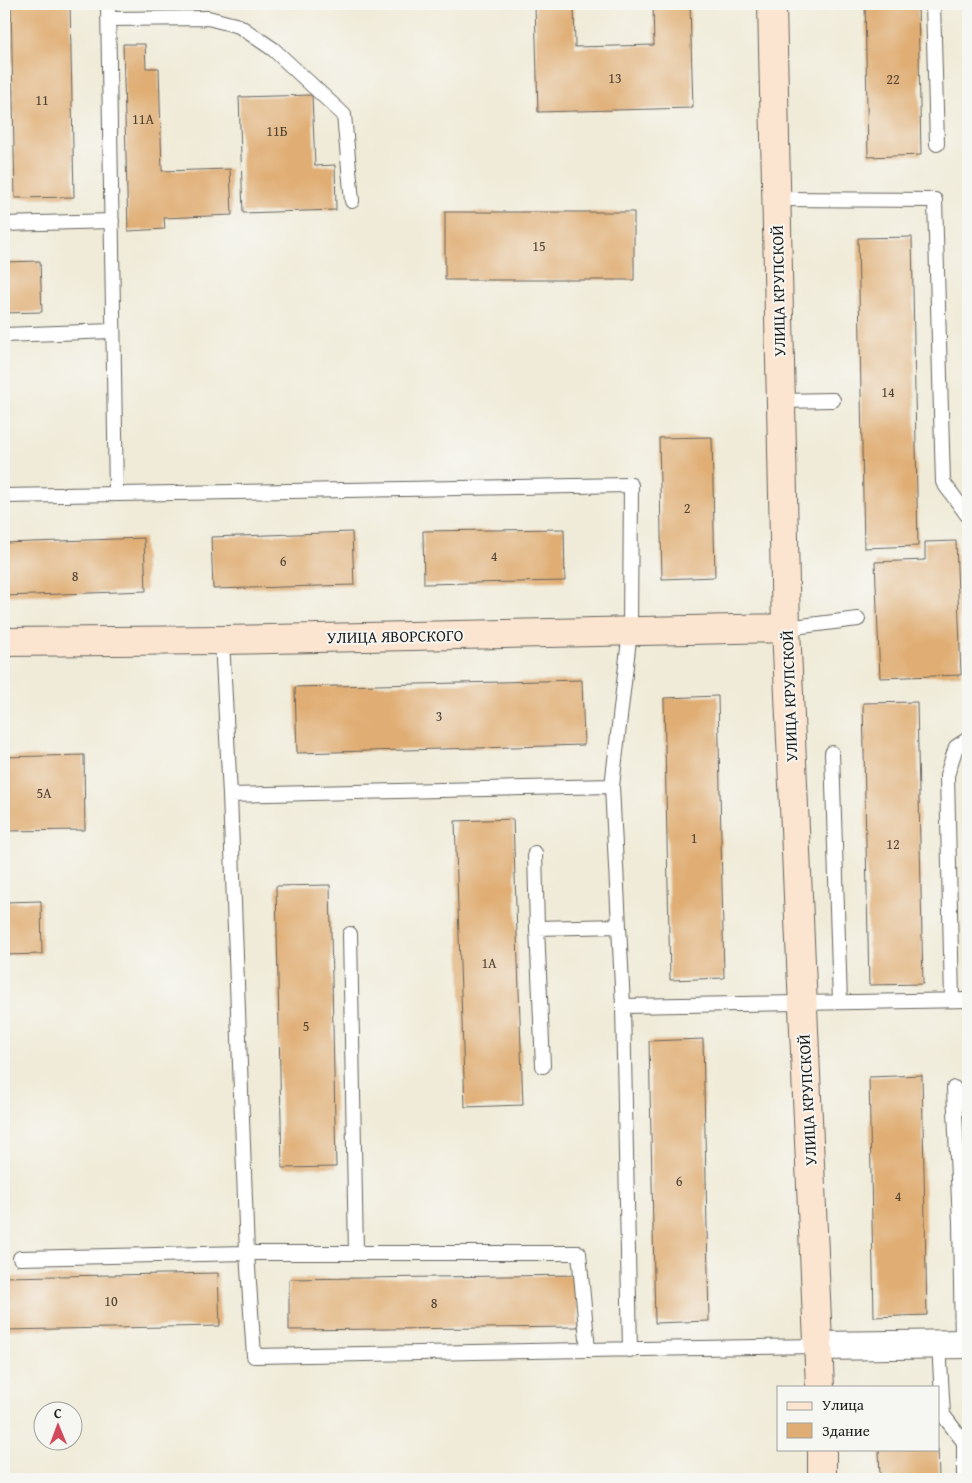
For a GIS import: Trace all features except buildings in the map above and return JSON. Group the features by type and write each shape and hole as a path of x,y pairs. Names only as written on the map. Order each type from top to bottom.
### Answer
{"main road":[{"name":"УЛИЦА КРУПСКОЙ","path":"772,4 786,628 820,1386"},
{"name":"УЛИЦА ЯВОРСКОГО","path":"4,642 222,640 786,628"},
{"path":"822,1450 822,1479"}],"street":[{"path":"819,1346 956,1344"}],"lane":[{"path":"108,4 116,494"},
{"path":"933,4 937,144"},
{"path":"108,19 208,18 240,26 273,49 344,115 352,201"},
{"path":"776,199 935,200 943,482 968,516"},
{"path":"4,224 112,221"},
{"path":"4,335 112,331"},
{"path":"780,401 833,400"},
{"path":"4,496 631,485 630,631 612,786 623,1006 630,1350"},
{"path":"786,628 858,619"},
{"path":"222,640 230,795 247,1253 254,1356 819,1346"},
{"path":"952,1000 947,775 956,747 968,738"},
{"path":"832,753 840,1002"},
{"path":"230,795 612,786"},
{"path":"535,853 544,1066"},
{"path":"537,928 619,926"},
{"path":"350,934 356,1253"},
{"path":"623,1006 968,1000"},
{"path":"954,1088 964,1223 956,1344 943,1416 966,1442 964,1479"},
{"path":"20,1258 247,1253 579,1253 588,1350"}]}
